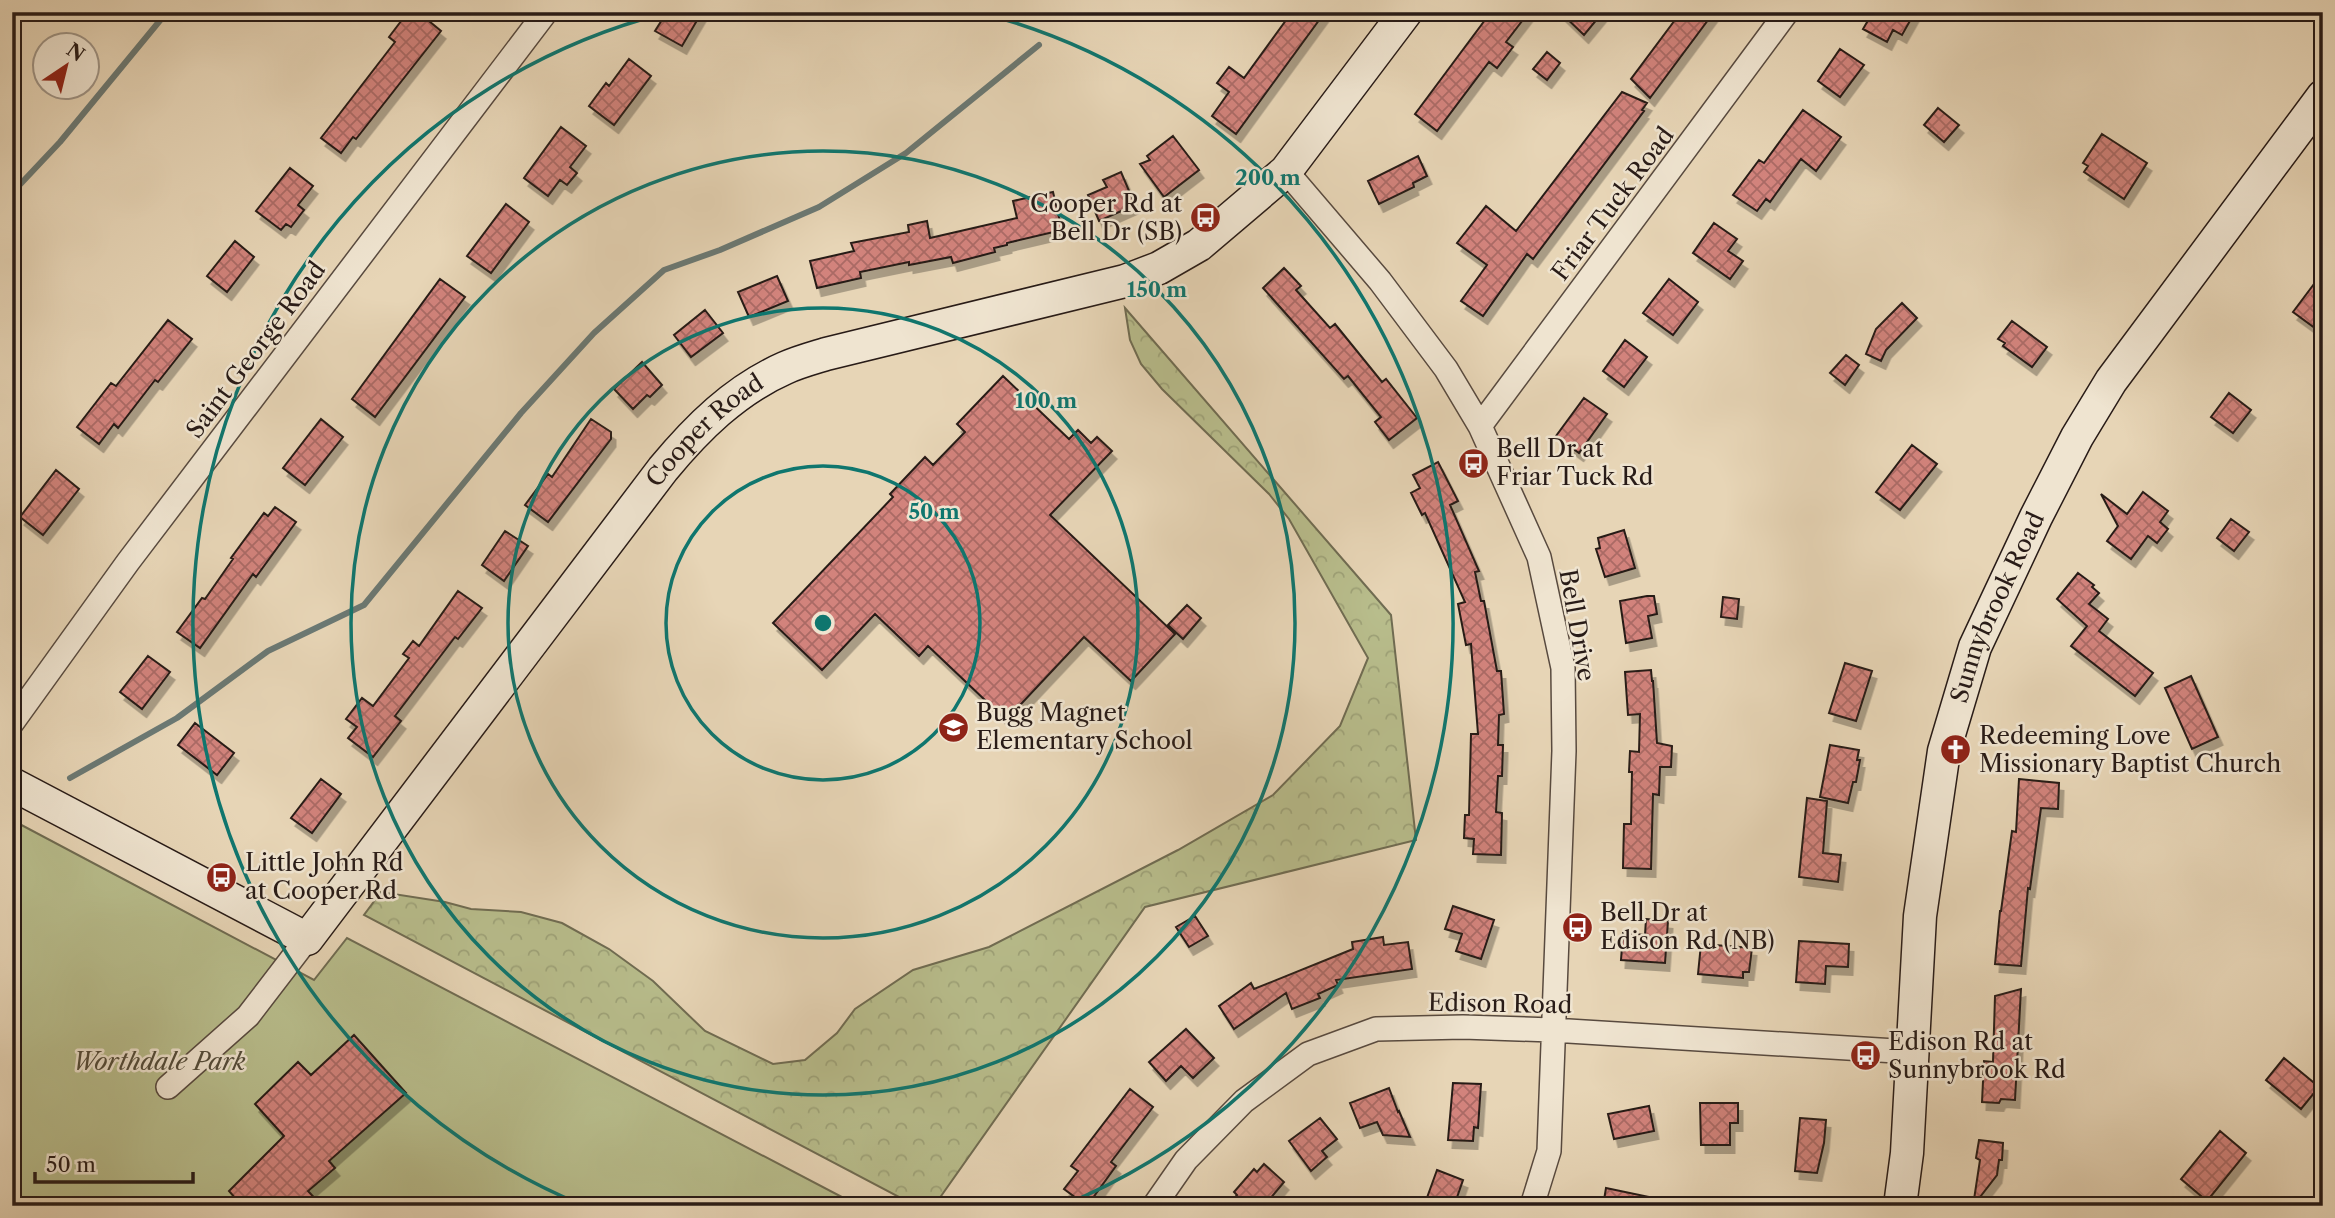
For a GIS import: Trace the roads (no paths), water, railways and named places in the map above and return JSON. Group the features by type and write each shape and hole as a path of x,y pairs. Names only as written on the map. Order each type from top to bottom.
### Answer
{"street":[{"name":"Saint George Road","path":"12,723 136,551 546,12"},
{"name":"Cooper Road","path":"168,1087 248,1016 663,469 690,436 719,409 785,368 1125,281 1159,268 1199,245 1286,171 1406,12"},
{"name":"Friar Tuck Road","path":"1479,426 1787,12"},
{"name":"Sunnybrook Road","path":"1900,1206 1907,1153 1920,916 1944,751 1975,647 2048,494 2110,381 2323,96"},
{"name":"Bell Drive","path":"1286,171 1380,281 1446,369 1479,426 1539,557 1563,668 1564,751 1549,1152 1532,1206"},
{"path":"12,784 307,939"},
{"name":"Edison Road","path":"1154,1206 1186,1160 1244,1101 1308,1055 1376,1029 1464,1027 1552,1030 1912,1052"}],"waterway":[{"path":"12,193 60,142 167,12"},
{"path":"70,778 177,718 268,651 364,605 521,413 594,333 664,270 720,250 819,207 906,153 1039,45"},
{"path":"12,840 17,833"}],"place":[{"name":"Cooper Rd at Bell Dr (SB)","path":"1205,218"},
{"name":"Bell Dr at Friar Tuck Rd","path":"1473,463"},
{"name":"Bugg Magnet Elementary School","path":"953,727"},
{"name":"Redeeming Love Missionary Baptist Church","path":"1956,750"},
{"name":"Little John Rd at Cooper Rd","path":"222,877"},
{"name":"Bell Dr at Edison Rd (NB)","path":"1577,927"},
{"name":"Edison Rd at Sunnybrook Rd","path":"1865,1056"}],"park label":[{"name":"Worthdale Park","path":"159,1062"}]}
